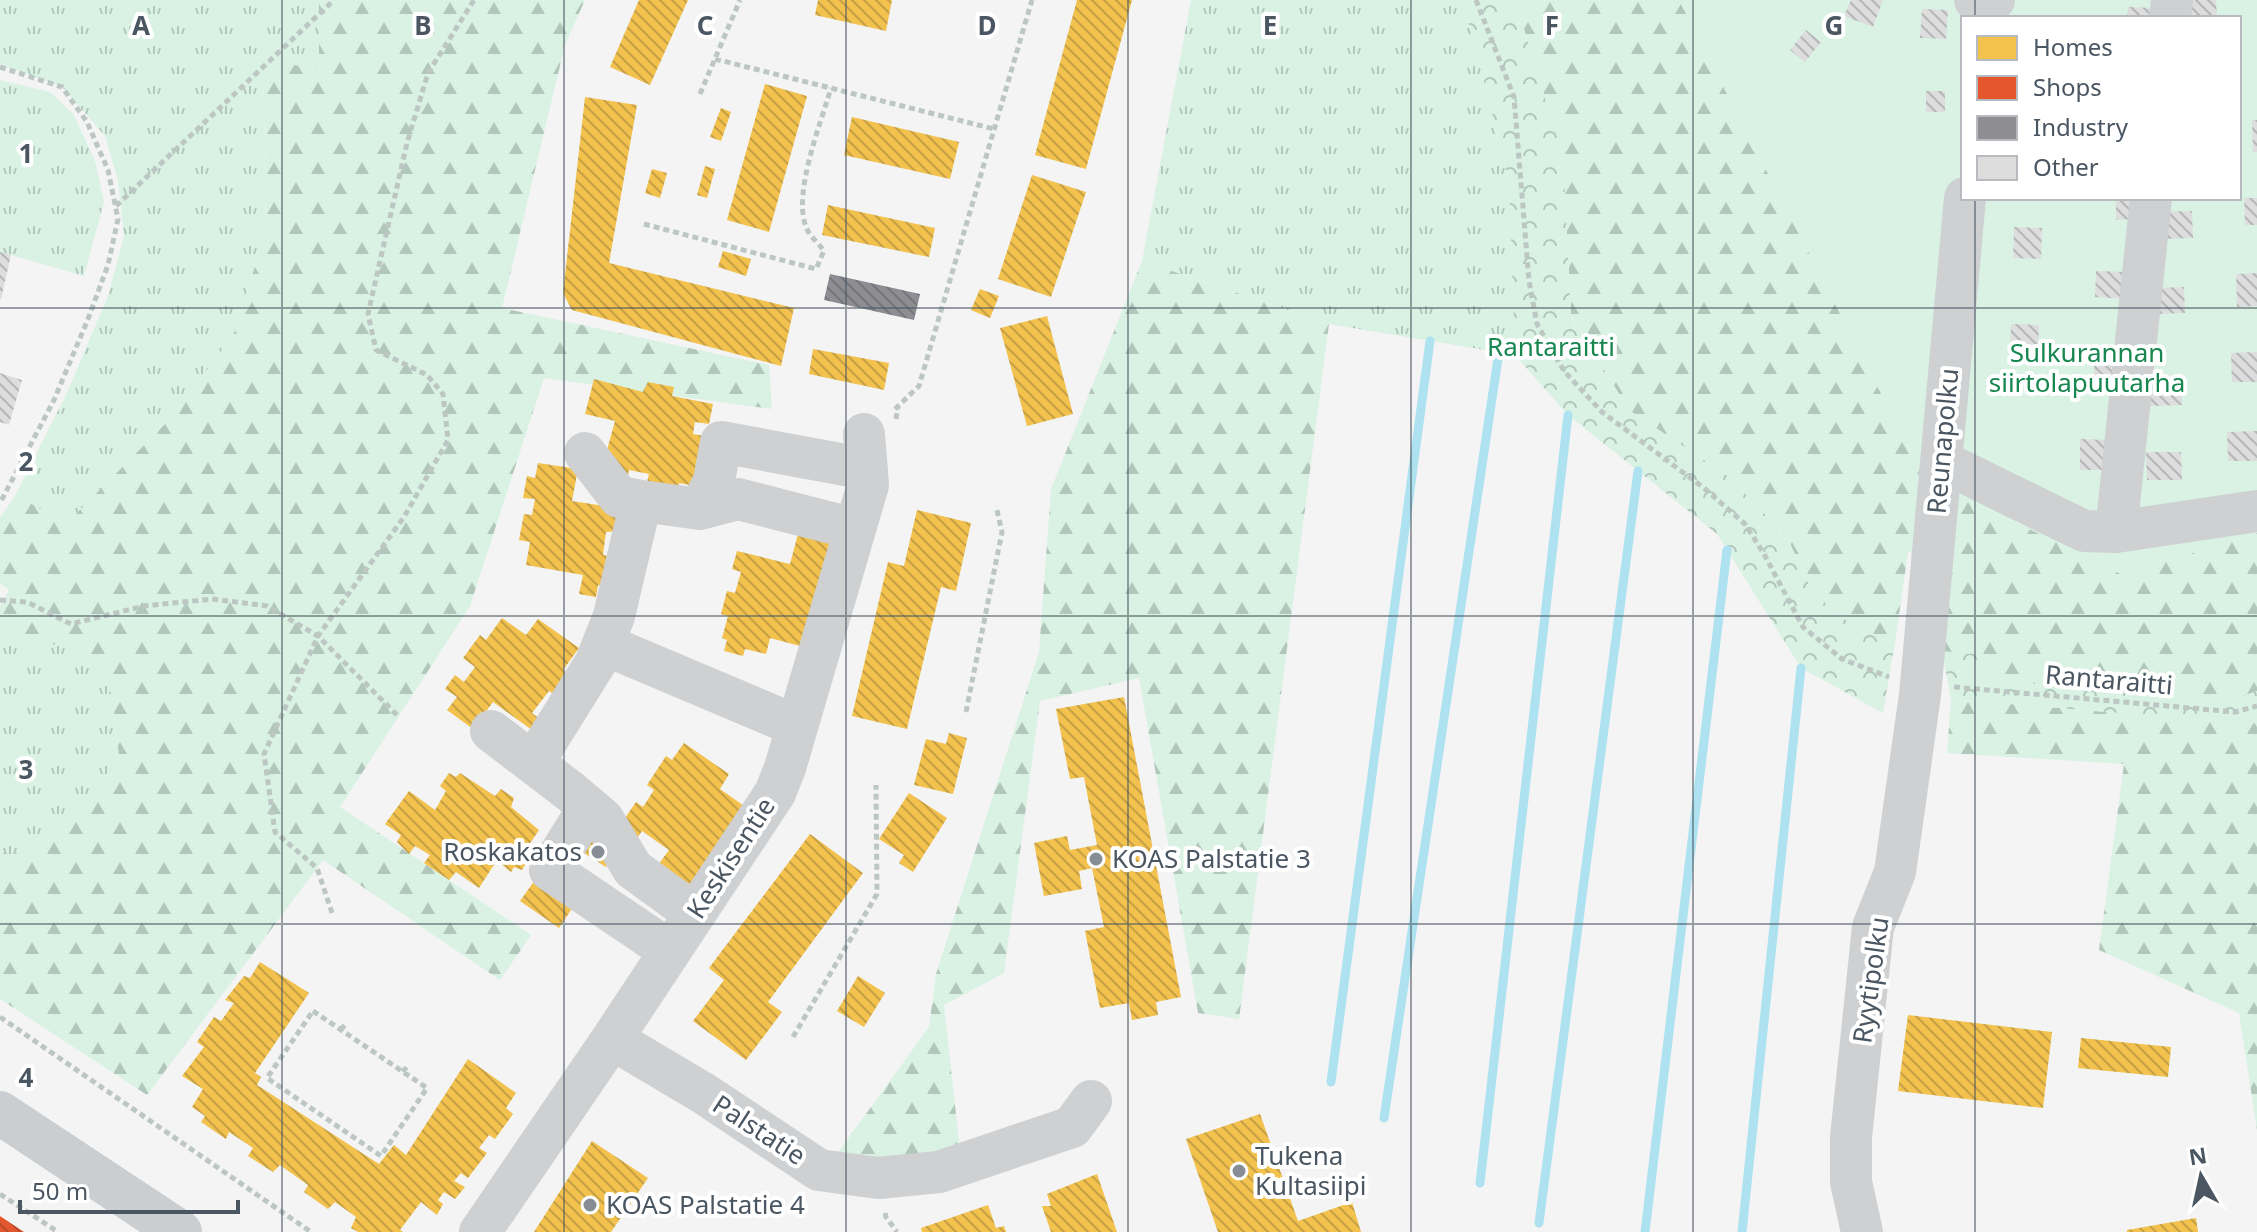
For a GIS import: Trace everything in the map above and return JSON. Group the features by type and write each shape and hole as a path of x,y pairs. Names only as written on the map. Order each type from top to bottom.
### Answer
{"main road":[{"path":"0,1113 180,1232"}],"street":[{"name":"Reunapolku","path":"1921,683 1965,200"},
{"path":"2116,532 2151,200"},
{"path":"700,509 714,481 721,442 866,452"},
{"name":"Keskisentie","path":"480,1232 775,793 868,485 866,452"},
{"path":"585,453 619,497 700,509 738,499 855,529"},
{"path":"1941,461 2084,531 2116,532 2257,511"},
{"path":"533,763 596,662 614,616 641,501"},
{"path":"603,644 797,726"},
{"name":"Ryytipolku","path":"1862,1232 1851,1182 1851,1137 1873,927 1895,872 1921,683"},
{"path":"491,731 603,819 633,869 695,914"},
{"path":"589,807 550,870 670,951"},
{"name":"Palstatie","path":"612,1039 703,1093 819,1170 839,1173 878,1178 939,1172 1072,1127 1091,1101"}],"path":[{"path":"115,207 334,0"},
{"path":"332,913 317,868 275,832 264,754 318,636 404,517 448,440 443,394 427,375 376,350 368,314 407,143 428,73 474,0"},
{"path":"700,94 740,0"},
{"path":"866,452 919,386 1032,0"},
{"name":"Rantaraitti","path":"1476,0 1514,97 1529,281 1537,324 1564,371 1602,412 1704,488 1745,524 1803,627 1842,659 1891,678 2235,712 2257,706"},
{"path":"715,59 994,129"},
{"path":"0,67 62,87 87,122 108,170 118,219 108,265 88,319 54,400 0,503"},
{"path":"644,224 816,269 824,251 807,230 802,209 803,184 831,88"},
{"path":"966,712 1002,532 996,506"},
{"path":"0,600 27,602 71,624 144,606 212,599 267,606 318,636 398,716"},
{"path":"793,1037 877,894 876,785"},
{"path":"313,1011 403,1072 427,1088 381,1156 267,1078 313,1011"},
{"path":"0,1017 311,1232"},
{"path":"341,1030 346,1023"},
{"path":"403,1072 408,1065"},
{"path":"0,1194 58,1232"}],"green space":[{"path":"0,0 319,0 319,69 263,61 266,231 233,336 168,421 65,525 16,494 66,395 108,296 124,236 118,181 105,136 62,87 0,64"},
{"path":"319,0 585,0 565,45 502,308 769,365 772,409 544,378 470,606 340,807 531,935 500,980 323,860 147,1095 0,999 0,848 10,856 83,815 119,756 112,694 86,647 0,640 0,606 9,590 0,583 0,518 16,494 65,525 168,421 233,336 266,231 263,60 319,69"},
{"path":"1191,0 1461,0 1509,181 1515,355 1329,324 1142,261"},
{"name":"Rantaraitti","path":"1461,0 1515,0 1563,157 1571,317 1629,410 1729,477 1787,537 1813,593 1854,627 1895,643 1883,713 1801,668 1717,534 1568,415 1515,355 1509,181"},
{"path":"1515,0 1679,0 1924,477 2123,575 2257,533 2257,691 2227,702 1981,679 1942,651 1948,558 1908,552 1895,643 1854,627 1812,593 1787,537 1729,477 1629,410 1571,316 1563,157"},
{"name":"Sulkurannan siirtolapuutarha","path":"1679,0 2257,0 2257,533 2123,575 1924,477"},
{"path":"0,80 50,92 74,115 95,161 104,202 84,276 0,252"},
{"path":"1142,261 1329,324 1239,1019 1198,1013 1139,678 1040,701 1004,973 944,1005 960,1151 935,1159 834,1158 929,1027 936,974 1039,652 1051,489"},
{"path":"0,640 86,647 112,694 119,756 83,815 10,856 0,848"},
{"path":"1942,651 1983,655 1982,679 2227,702 2257,691 2257,722 2251,724 1951,699"},
{"path":"1951,699 2251,724 2257,722 2257,1130 2239,1013 2099,950 2124,764 1947,753"}],"building: Homes":[{"path":"639,0 688,0 650,85 610,67"},
{"path":"818,0 892,0 886,31 815,15"},
{"path":"1077,0 1132,0 1086,169 1035,155"},
{"path":"765,84 807,96 769,232 727,220"},
{"path":"585,97 637,105 609,263 794,308 781,366 572,310 563,293"},
{"path":"721,108 731,112 721,141 710,137"},
{"path":"852,117 959,142 950,179 844,155"},
{"path":"705,166 715,169 707,198 697,195"},
{"path":"652,169 667,173 660,198 645,193"},
{"path":"1032,175 1086,192 1051,297 998,279"},
{"path":"828,205 935,228 929,257 822,235"},
{"path":"723,251 751,259 746,276 718,267"},
{"path":"980,289 999,296 990,318 971,310"},
{"path":"1047,316 1073,414 1027,426 1000,328"},
{"path":"813,349 889,363 884,390 809,374"},
{"path":"594,379 643,392 648,382 674,387 672,396 713,404 709,424 695,422 693,434 710,437 700,487 679,483 678,488 647,482 649,474 629,470 627,479 604,461 615,421 585,414"},
{"path":"538,463 578,469 572,501 611,507 623,516 619,531 606,532 603,555 612,556 607,587 598,585 596,597 579,594 583,575 526,565 530,542 519,540 524,514 532,515 535,499 523,498 527,476 535,478"},
{"path":"917,510 971,523 956,591 941,587 907,729 852,716 888,562 904,566"},
{"path":"798,534 833,544 800,646 770,638 766,654 745,649 743,656 724,651 727,640 722,638 728,616 721,614 727,591 735,593 741,572 732,569 737,551 790,564"},
{"path":"502,618 526,635 538,619 579,648 563,670 570,675 555,695 549,691 532,713 540,719 532,730 493,702 473,729 447,710 457,697 445,689 455,675 464,682 475,667 463,658 480,635 486,640"},
{"name":"KOAS Palstatie 3","path":"1124,697 1181,997 1156,1002 1158,1015 1132,1020 1129,1003 1100,1008 1085,931 1104,927 1092,868 1079,871 1082,889 1044,896 1034,843 1067,836 1070,850 1097,845 1084,777 1070,779 1056,709"},
{"path":"949,733 967,738 953,794 914,785 926,739 946,744"},
{"path":"684,743 729,774 720,789 747,808 686,894 653,872 669,850 642,831 634,843 616,831 636,802 643,807 654,790 647,785 666,756 672,760"},
{"path":"449,773 456,777 460,773 495,796 501,789 514,798 511,807 539,830 525,851 531,855 522,870 514,867 511,872 497,860 479,888 456,872 449,880 424,863 430,855 415,846 409,854 397,842 401,835 385,824 409,791 435,810 446,791 440,786"},
{"path":"909,793 947,818 913,872 899,863 904,855 879,839"},
{"path":"810,834 863,873 768,1002 782,1012 746,1060 693,1021 724,980 709,968"},
{"name":"Roskakatos","path":"590,837 615,853 606,867 581,851"},
{"path":"535,880 573,907 559,928 520,901"},
{"path":"260,962 309,993 255,1073 261,1077 257,1085 379,1164 394,1145 406,1155 468,1059 516,1093 506,1108 513,1114 495,1139 489,1135 479,1148 487,1153 468,1178 461,1173 454,1181 465,1187 455,1199 444,1192 438,1200 443,1204 437,1215 421,1202 400,1230 403,1232 358,1232 351,1228 356,1217 335,1202 328,1209 304,1192 308,1185 280,1165 273,1172 248,1156 253,1148 229,1132 226,1139 201,1122 205,1116 192,1107 203,1089 182,1076 204,1047 197,1042 214,1017 221,1021 234,1003 225,1000 244,976 250,978"},
{"path":"858,976 885,993 864,1027 837,1011"},
{"path":"1908,1015 2052,1032 2043,1108 1898,1091"},
{"path":"2081,1038 2171,1047 2168,1077 2078,1068"},
{"name":"Tukena Kultasiipi","path":"1260,1114 1298,1221 1352,1202 1361,1232 1218,1232 1186,1139"},
{"name":"KOAS Palstatie 4","path":"592,1141 648,1178 611,1232 534,1232"},
{"path":"1097,1174 1117,1232 1051,1232 1042,1206 1051,1206 1047,1194"},
{"path":"988,1205 996,1228 1004,1226 1006,1232 922,1232 921,1228"},
{"path":"2196,1218 2198,1232 2127,1232 2127,1230"}],"building: Shops":[{"path":"0,1216 24,1232 0,1232"}],"building: Industry":[{"path":"830,274 920,294 914,320 824,300"}],"building: Other":[{"path":"1851,0 1883,0 1873,27 1844,16"},
{"path":"2184,0 2216,0 2217,16 2185,16"},
{"path":"2128,7 2155,8 2154,16 2127,16"},
{"path":"1922,9 1948,10 1946,39 1920,38"},
{"path":"1806,30 1821,42 1805,62 1790,50"},
{"path":"1926,91 1945,91 1945,112 1926,112"},
{"path":"2252,120 2257,120 2257,152 2253,152"},
{"path":"2244,198 2257,198 2257,225 2245,225"},
{"path":"2116,200 2136,200 2136,219 2116,220"},
{"path":"2192,211 2193,238 2162,239 2161,212"},
{"path":"2014,227 2042,228 2041,259 2013,258"},
{"path":"0,252 11,255 1,299 0,299"},
{"path":"2096,271 2126,272 2125,299 2095,297"},
{"path":"2257,273 2257,306 2237,307 2236,274"},
{"path":"2184,287 2185,313 2156,314 2155,288"},
{"path":"2011,324 2039,325 2038,355 2010,354"},
{"path":"2257,352 2257,382 2232,382 2231,353"},
{"path":"2095,356 2116,357 2114,387 2093,385"},
{"path":"0,373 22,380 9,425 0,422"},
{"path":"2149,376 2181,376 2182,405 2150,406"},
{"path":"2257,431 2257,461 2228,461 2227,432"},
{"path":"2080,439 2108,440 2107,470 2080,470"},
{"path":"2146,452 2181,452 2182,480 2147,480"}],"waterway":[{"path":"1331,1082 1430,341"},
{"path":"1384,1118 1499,352"},
{"path":"1480,1183 1568,415"},
{"path":"1539,1223 1638,471"},
{"path":"1645,1232 1727,550"},
{"path":"1742,1232 1801,668"}],"place":[{"name":"Roskakatos","path":"598,852"},
{"name":"KOAS Palstatie 3","path":"1096,859"},
{"name":"Tukena Kultasiipi","path":"1239,1171"},
{"name":"KOAS Palstatie 4","path":"590,1205"}]}
